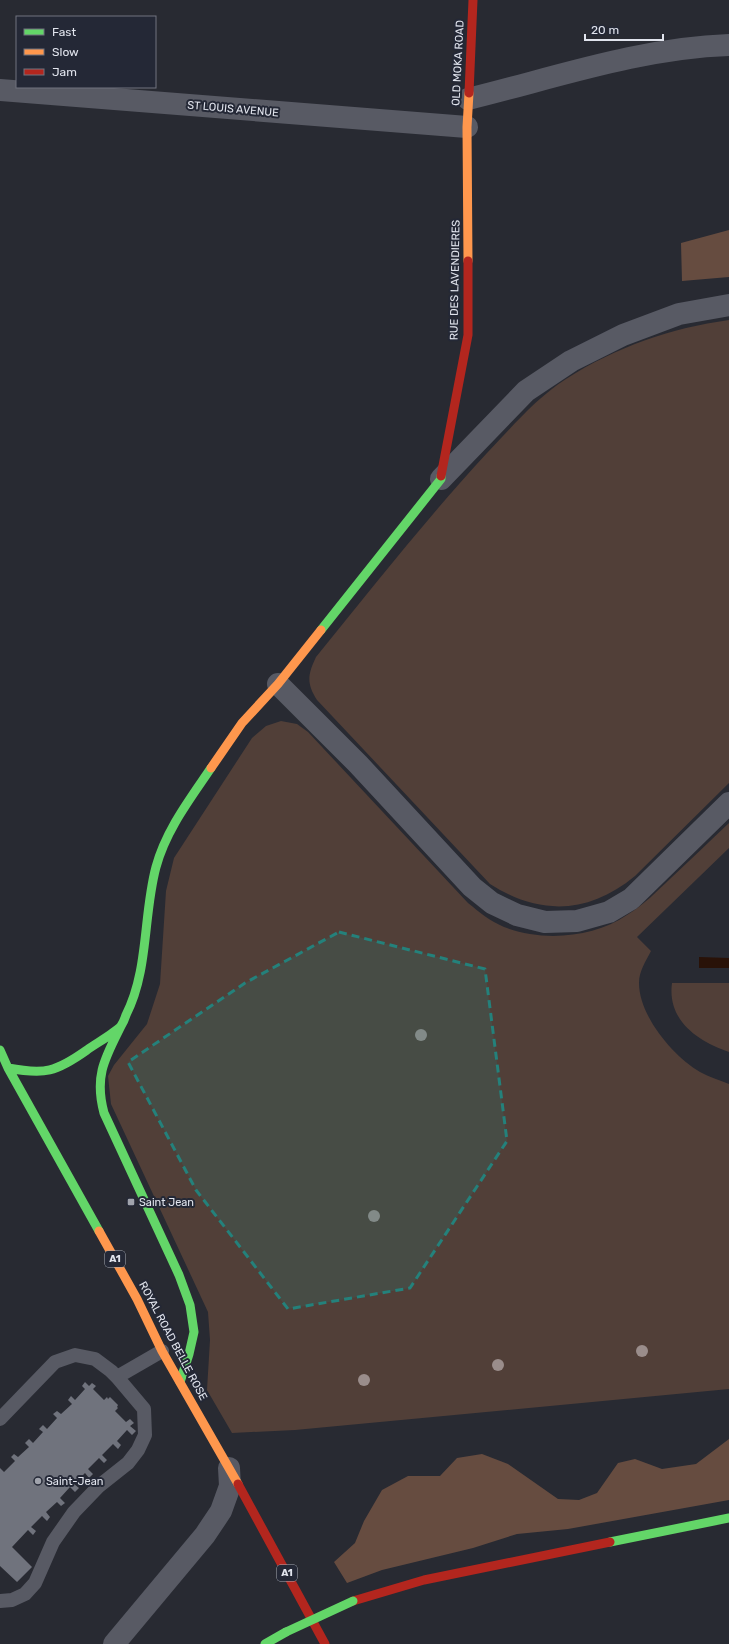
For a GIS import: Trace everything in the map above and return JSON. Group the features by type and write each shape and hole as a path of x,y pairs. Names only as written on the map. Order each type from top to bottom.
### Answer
{"main road":[{"name":"OLD MOKA ROAD","path":"467,127 473,0"},
{"name":"RUE DES LAVENDIERES","path":"441,479 468,334 467,127"},
{"path":"180,1382 188,1357 194,1328 191,1307 145,1197 104,1113 100,1099 98,1081 104,1059 132,1004 144,946 147,914 156,867 173,824 242,723 278,684 441,479"},
{"path":"8,1068 28,1072 50,1070 70,1062 121,1026"},
{"name":"ROYAL ROAD BELLE ROSE","path":"0,1050 8,1068 137,1299 162,1351 229,1468 324,1644"},
{"path":"266,1644 286,1632 353,1601 424,1580 729,1518"}],"street":[{"path":"468,99 638,55 710,45 729,45"},
{"name":"ST LOUIS AVENUE","path":"0,90 467,127"},
{"path":"441,479 526,391 571,361 622,335 679,314 729,306"},
{"path":"278,684 358,764 472,886 492,903 517,915 545,922 569,922 609,912 631,899 729,803"},
{"path":"114,1644 205,1535 221,1511 230,1486 229,1468"}],"lane":[{"path":"117,1377 162,1351"},
{"path":"0,1419 54,1362 75,1355 95,1358 117,1377 144,1409 145,1436 128,1463 99,1486 74,1512 53,1542 35,1583 25,1594 12,1600 0,1601"}],"highlighted area":[{"path":"339,932 485,969 507,1141 410,1288 288,1309 196,1190 128,1062 245,983"}],"shaded area":[{"path":"729,230 729,277 682,281 681,243"},
{"path":"729,320 729,783 635,876 618,889 600,898 582,904 546,906 527,902 490,884 317,700 313,694 309,678 311,668 316,657 443,503 515,423 544,395 566,379 604,357 624,348 644,340 686,328"},
{"path":"281,721 297,724 308,732 468,903 494,922 519,932 534,935 567,935 599,929 614,923 645,902 729,823 729,848 637,937 651,951 641,970 639,983 645,1009 659,1034 679,1056 690,1065 703,1074 729,1084 729,1389 295,1430 232,1433 207,1390 210,1340 208,1312 111,1104 108,1076 114,1065 147,1024 160,984 166,891 174,858 252,738 266,726"},
{"path":"699,957 729,958 729,968 699,968"},
{"path":"672,983 729,983 729,1052 706,1042 687,1027 679,1018 674,1008"},
{"path":"729,1439 729,1500 568,1529 517,1534 473,1548 382,1570 347,1583 334,1562 355,1543 364,1521 382,1490 408,1476 440,1476 457,1458 482,1454 508,1464 558,1499 579,1500 597,1493 618,1463 635,1459 662,1469 696,1464"}],"building":[{"name":"Saint-Jean","path":"85,1382 89,1386 92,1383 96,1386 93,1389 104,1400 107,1397 108,1399 110,1397 118,1405 118,1408 115,1411 126,1422 130,1419 134,1423 130,1426 136,1431 132,1435 127,1430 117,1441 121,1445 118,1449 113,1444 102,1455 107,1460 104,1463 99,1458 88,1469 93,1474 89,1478 85,1473 74,1484 79,1488 75,1492 70,1487 60,1498 65,1503 61,1506 57,1502 46,1512 50,1517 47,1521 42,1516 31,1527 36,1531 33,1535 28,1530 12,1547 32,1567 17,1582 0,1566 0,1468 4,1472 15,1461 11,1457 14,1454 18,1457 29,1447 25,1443 29,1439 33,1443 43,1432 39,1429 43,1425 47,1429 57,1418 53,1414 57,1411 61,1414 72,1404 68,1400 71,1396 75,1400 85,1389 82,1386"}],"traffic: fast":[{"path":"321,630 441,479 441,476"},
{"path":"8,1068 32,1071 50,1070 67,1063 110,1035 121,1026 139,980 152,885 160,853 179,815 211,768"},
{"path":"121,1026 110,1048 103,1068 100,1088 101,1100 104,1113 179,1275 190,1305 194,1332 180,1382"},
{"path":"0,1050 8,1068 99,1231"},
{"path":"610,1542 729,1518"},
{"path":"286,1632 353,1601"},
{"path":"265,1644 286,1632"}],"traffic: slow":[{"path":"468,261 467,127 469,93"},
{"path":"211,768 242,723 278,684 321,630"},
{"path":"99,1231 137,1299 162,1351 238,1484"}],"traffic: jam":[{"path":"469,93 473,0"},
{"path":"441,476 468,335 468,261"},
{"path":"238,1484 325,1644"},
{"path":"353,1601 424,1580 610,1542"}],"place":[{"name":"Saint Jean","path":"131,1202"},
{"name":"Saint-Jean","path":"38,1481"}]}
